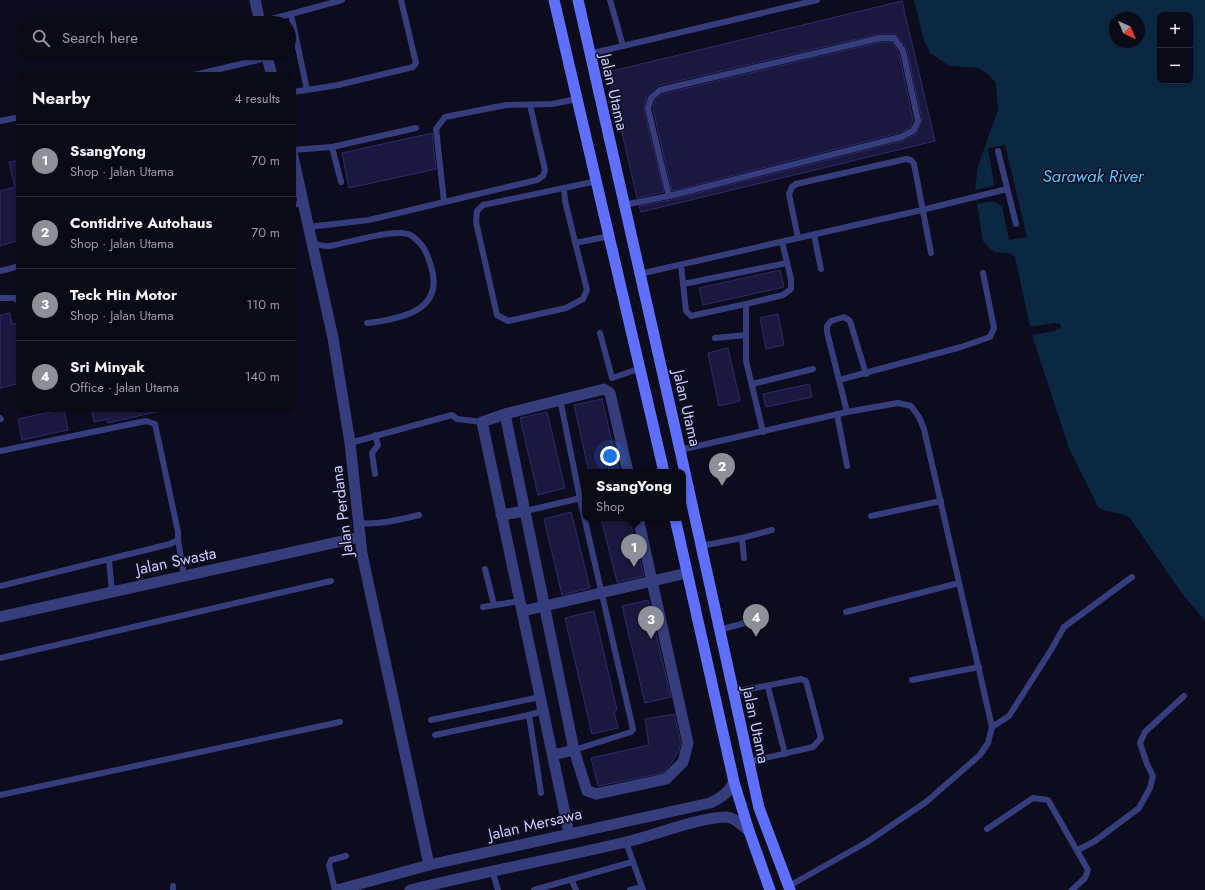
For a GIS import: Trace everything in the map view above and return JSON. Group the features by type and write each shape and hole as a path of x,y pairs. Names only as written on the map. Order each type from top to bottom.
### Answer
{"main road":[{"path":"554,0 663,469"},
{"name":"Jalan Utama","path":"578,0 623,205 684,469"},
{"name":"Jalan Utama","path":"686,477 758,808 789,888"},
{"name":"Jalan Utama","path":"676,521 734,782 748,831 770,890"}],"street":[{"path":"255,0 259,16"},
{"path":"267,60 271,72"},
{"name":"Jalan Perdana","path":"296,193 297,204 308,227 333,338 350,442 360,537 429,865"},
{"path":"570,833 482,422 560,399 604,389 610,393 627,469"},
{"path":"505,414 574,750 587,790 596,794 666,779 683,762 688,743 639,521"},
{"path":"501,515 526,511"},
{"name":"Jalan Swasta","path":"0,617 360,537"},
{"path":"521,606 545,605 688,573"},
{"path":"553,755 574,750"},
{"name":"Jalan Mersawa","path":"336,890 429,865 710,803 720,798 730,790 734,782"},
{"path":"416,889 492,870 626,842 708,820 728,817 739,823 748,831"}],"lane":[{"path":"283,16 342,0"},
{"path":"296,91 338,85 413,67 416,63 401,0"},
{"path":"610,0 623,46"},
{"path":"589,54 817,0"},
{"path":"296,38 307,90"},
{"path":"623,205 669,196 900,137 913,131 918,121 903,51 894,38 880,38 660,90 651,98 648,109 669,196"},
{"path":"204,72 248,60"},
{"path":"444,201 436,130 438,124 445,117 506,105 552,104 577,99"},
{"path":"308,227 369,220 537,180 543,176 545,170 530,105"},
{"path":"0,121 16,118"},
{"path":"296,151 332,147 416,128"},
{"path":"332,147 341,182"},
{"path":"998,151 1016,224"},
{"path":"798,238 789,194 792,187 796,184 906,159 911,160 914,164 931,253"},
{"path":"564,189 565,201 587,290 583,299 566,308 508,321 497,315 476,222 477,211 483,206 564,189 597,180"},
{"path":"639,274 814,235 1007,189"},
{"path":"311,243 327,246 390,234 411,234 425,247 435,277 432,297 412,314 367,323"},
{"path":"814,235 821,269"},
{"path":"575,243 610,236"},
{"path":"681,265 686,311 691,316 746,304 783,295 790,289 791,279 782,242"},
{"path":"683,284 787,263"},
{"path":"0,271 16,267"},
{"path":"839,380 866,374 961,347 990,337 994,328 983,274"},
{"path":"0,298 14,298 16,300"},
{"path":"746,304 746,361 763,432"},
{"path":"846,412 827,326 831,321 844,317 850,321 866,374"},
{"path":"600,333 612,378 641,368"},
{"path":"715,338 746,335"},
{"path":"752,384 813,369"},
{"path":"526,511 582,498 560,399"},
{"path":"680,450 846,412 898,403 911,406 919,417 924,429 992,727 988,743 980,755 926,802 867,842 789,888"},
{"path":"837,414 847,466"},
{"path":"350,442 452,415 457,419 482,422"},
{"path":"0,451 146,421 155,424 175,517 184,576"},
{"path":"375,435 378,445 372,453 375,474"},
{"path":"871,516 941,500"},
{"path":"358,523 374,525 419,514"},
{"path":"574,750 631,732 633,729 587,521"},
{"path":"701,546 742,538 772,530"},
{"path":"742,538 744,558"},
{"path":"0,586 109,560 170,544 178,540"},
{"path":"109,560 112,592"},
{"path":"485,569 494,605"},
{"path":"992,727 1009,716 1052,650 1064,627 1132,577"},
{"path":"0,658 330,581"},
{"path":"846,612 959,583"},
{"path":"483,607 494,605 521,606"},
{"path":"719,630 756,620"},
{"path":"912,680 979,666"},
{"path":"733,692 768,687 801,679 806,681 822,738 813,747 748,762"},
{"path":"768,687 785,754"},
{"path":"1078,850 1095,841 1139,808 1150,788 1153,776 1140,743 1145,732 1184,696"},
{"path":"431,720 540,697"},
{"path":"435,735 543,711"},
{"path":"530,715 541,793"},
{"path":"0,795 340,722"},
{"path":"987,829 1033,798 1048,800 1078,850 1088,870 1085,878 1072,890"},
{"path":"626,842 642,888 630,890"},
{"path":"336,890 329,865 331,860 346,856"},
{"path":"534,890 632,862"},
{"path":"492,870 498,890"},
{"path":"571,879 576,890"}],"water":[{"name":"Sarawak River","path":"914,0 1205,0 1205,621 1181,592 1130,518 1098,507 1069,448 1032,335 1015,257 1009,253 995,252 983,241 975,190 978,166 998,110 996,83 988,74 978,68 950,66 930,53 924,40"}],"pier":[{"path":"1005,145 1027,237 1009,240 1002,206 993,201 978,204 975,190 992,186 994,184 988,148"},
{"path":"1055,323 1060,324 1061,328 1056,329 1056,331 1032,335 1030,327"}],"building":[{"path":"902,1 935,141 641,212 639,206 670,200 902,141 915,135 922,120 907,50 896,34 879,34 657,86 647,96 644,110 664,192 637,198 608,72"},
{"path":"881,42 892,42 899,53 913,120 910,128 899,133 672,191 653,109 655,100 662,94"},
{"path":"432,133 436,169 349,188 342,153"},
{"path":"16,161 16,241 0,246 0,191 15,187 9,162"},
{"path":"780,270 784,287 703,305 699,288"},
{"path":"10,313 12,324 16,323 16,384 0,388 0,315"},
{"path":"778,314 784,345 766,349 760,318"},
{"path":"728,348 740,401 719,406 708,353"},
{"path":"809,384 812,397 766,407 763,394"},
{"path":"602,399 618,469 588,469 574,405"},
{"path":"50,412 65,412 68,430 22,440 18,419"},
{"path":"92,412 156,412 108,423 107,419 94,422"},
{"path":"547,412 565,488 538,495 520,418"},
{"path":"571,512 590,588 562,595 544,519"},
{"path":"602,521 630,521 644,576 617,582"},
{"path":"648,600 671,697 645,703 622,606"},
{"path":"594,611 617,710 614,711 618,728 592,734 565,618"},
{"path":"674,714 681,743 679,751 663,773 598,786 591,758 649,745 645,719"}],"place":[{"name":"Contidrive Autohaus","path":"722,486"},
{"name":"SsangYong","path":"634,567"},
{"name":"Sri Minyak","path":"756,637"},
{"name":"Teck Hin Motor","path":"651,639"}]}
